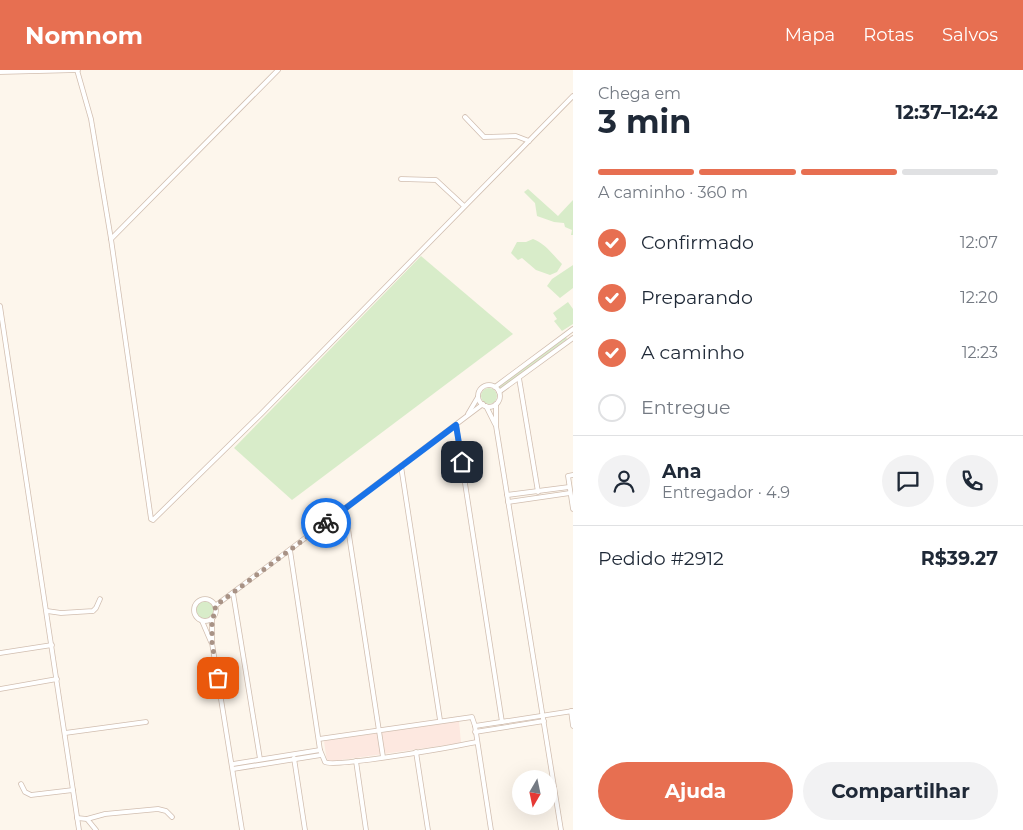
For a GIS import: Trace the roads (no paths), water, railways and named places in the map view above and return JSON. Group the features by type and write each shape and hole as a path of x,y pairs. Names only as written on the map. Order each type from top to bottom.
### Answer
{"street":[{"path":"0,72 78,70 91,119 111,239 151,519 154,520 262,413 573,96"},
{"path":"111,239 278,70"},
{"path":"465,117 484,137 520,136 529,141"},
{"path":"401,179 436,180 464,206"},
{"path":"0,306 66,733 79,830"},
{"path":"495,387 573,329"},
{"path":"500,392 572,339 566,334"},
{"path":"519,378 538,492"},
{"path":"467,416 480,390 485,386 495,387 500,392 500,399 496,404 496,426 561,830"},
{"path":"478,397 496,426"},
{"path":"215,606 467,416 484,405 496,404"},
{"path":"456,425 502,722"},
{"path":"401,466 440,720"},
{"path":"573,475 568,476 573,509"},
{"path":"507,495 569,487"},
{"path":"508,502 570,493"},
{"path":"345,509 383,757"},
{"path":"290,550 321,753 325,762 328,764 356,761 477,742"},
{"path":"232,593 260,760"},
{"path":"46,611 61,613 93,611 100,599"},
{"path":"202,621 207,621 216,613 215,606 208,599 198,601 194,607 194,614 202,621 212,643"},
{"path":"212,618 212,643 242,830"},
{"path":"0,653 52,645"},
{"path":"0,688 57,679"},
{"path":"474,726 572,711 573,726"},
{"path":"319,739 440,720 472,717 491,830"},
{"path":"476,732 544,721"},
{"path":"66,733 146,722"},
{"path":"416,752 428,830"},
{"path":"233,767 293,754 321,753"},
{"path":"233,767 294,760 321,753"},
{"path":"293,754 305,830"},
{"path":"356,761 366,830"},
{"path":"22,784 24,792 31,795 73,790"},
{"path":"77,818 87,819 105,814 158,809 172,817"},
{"path":"87,819 96,830"}]}
